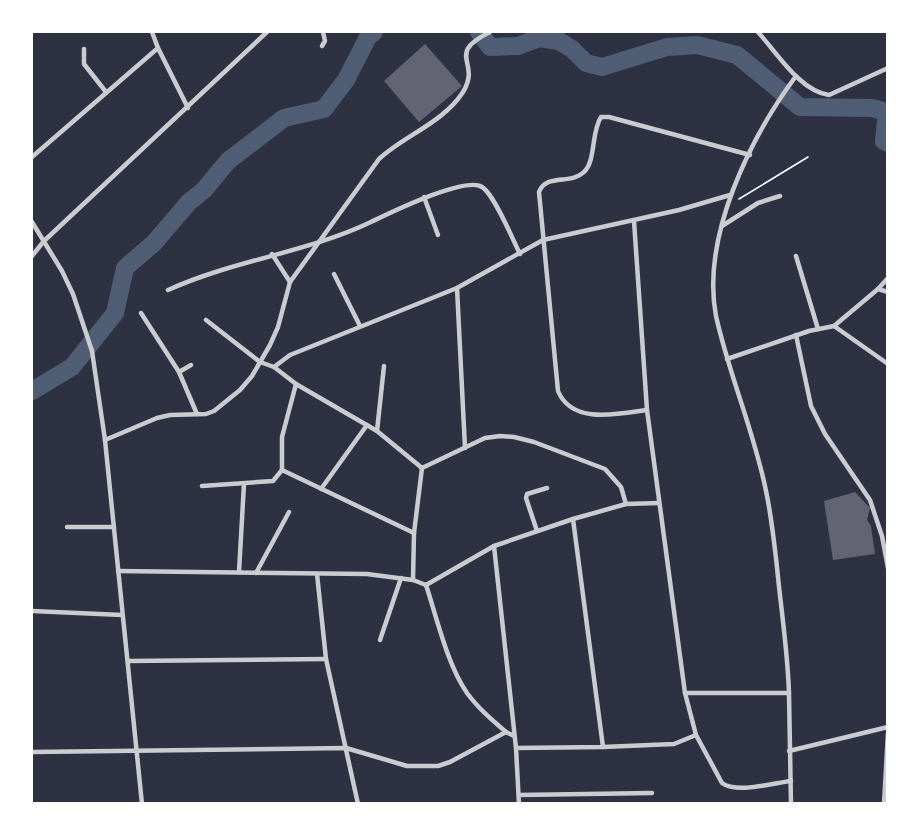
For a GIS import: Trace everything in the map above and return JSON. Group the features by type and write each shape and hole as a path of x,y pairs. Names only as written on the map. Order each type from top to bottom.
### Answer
{"street":[{"path":"152,32 188,108"},
{"path":"257,32 259,40"},
{"path":"32,256 44,241 267,32"},
{"path":"322,46 325,41 323,32"},
{"path":"105,440 157,418 170,415 206,414 214,411 240,390 252,376 278,327 290,282 379,159 392,147 408,140 455,102 467,82 469,70 465,54 466,47 475,39 490,32"},
{"path":"758,32 796,76 819,94 830,95 888,68"},
{"path":"32,157 158,48"},
{"path":"84,49 84,64 106,92"},
{"path":"791,804 789,693 773,531 766,490 727,359 716,314 713,288 721,228 730,195 773,109 796,76"},
{"path":"647,410 608,416 569,407 561,400 558,391 539,192 542,185 547,182 575,178 584,173 589,166 597,124 601,117 609,117 750,155"},
{"path":"168,290 206,273 272,254 296,250 354,230 424,197 473,184 482,186 490,194 520,254"},
{"path":"273,367 290,355 457,288 543,240 634,220 730,195"},
{"path":"721,228 758,203 780,196"},
{"path":"424,197 438,235"},
{"path":"634,220 647,410 685,693 696,735 722,783 728,787 743,788 791,781"},
{"path":"32,222 73,294 92,351 105,440 142,804"},
{"path":"272,254 290,282"},
{"path":"796,256 818,329"},
{"path":"333,274 360,326"},
{"path":"727,359 796,335 834,326 888,278"},
{"path":"457,288 465,448"},
{"path":"878,289 888,292"},
{"path":"141,312 178,372 197,414"},
{"path":"206,320 260,362 273,367 296,384 377,431 422,468"},
{"path":"834,326 888,364"},
{"path":"796,335 811,406 825,434 865,491 885,535 888,568"},
{"path":"178,372 191,365"},
{"path":"377,431 384,366"},
{"path":"202,486 273,481 282,470 282,437 296,384"},
{"path":"321,489 367,425"},
{"path":"422,468 485,438 500,436 534,442 605,469 621,488 626,504"},
{"path":"413,580 414,533 422,468"},
{"path":"282,470 414,533"},
{"path":"239,572 244,484"},
{"path":"537,531 526,498 527,494 547,488"},
{"path":"426,585 494,546 626,504 659,503"},
{"path":"256,573 289,512"},
{"path":"573,519 603,747"},
{"path":"67,527 114,527"},
{"path":"494,546 516,748 519,804"},
{"path":"118,571 367,574 413,580 426,585"},
{"path":"317,574 326,659 358,804"},
{"path":"380,640 401,578"},
{"path":"426,585 454,669 462,684 482,710 506,732 514,736"},
{"path":"32,611 122,615"},
{"path":"128,661 326,659"},
{"path":"685,693 789,693"},
{"path":"789,751 888,727"},
{"path":"32,752 346,748 407,766 438,766 506,732"},
{"path":"884,804 888,733"},
{"path":"516,748 674,744 696,735"},
{"path":"519,795 652,793"}],"path":[{"path":"728,205 808,157"}],"building":[{"path":"425,44 462,86 419,122 384,81"},
{"path":"855,492 870,508 867,520 871,526 875,554 833,560 824,501"}],"waterway":[{"path":"32,391 72,367 115,313 125,268 154,243 228,161 284,118 324,109 346,80 368,37 374,32"},
{"path":"479,32 490,47 518,46 539,38 559,41 572,49 586,63 602,67 667,47 697,45 737,55 800,107 872,108 887,112 884,141 888,143"}]}
